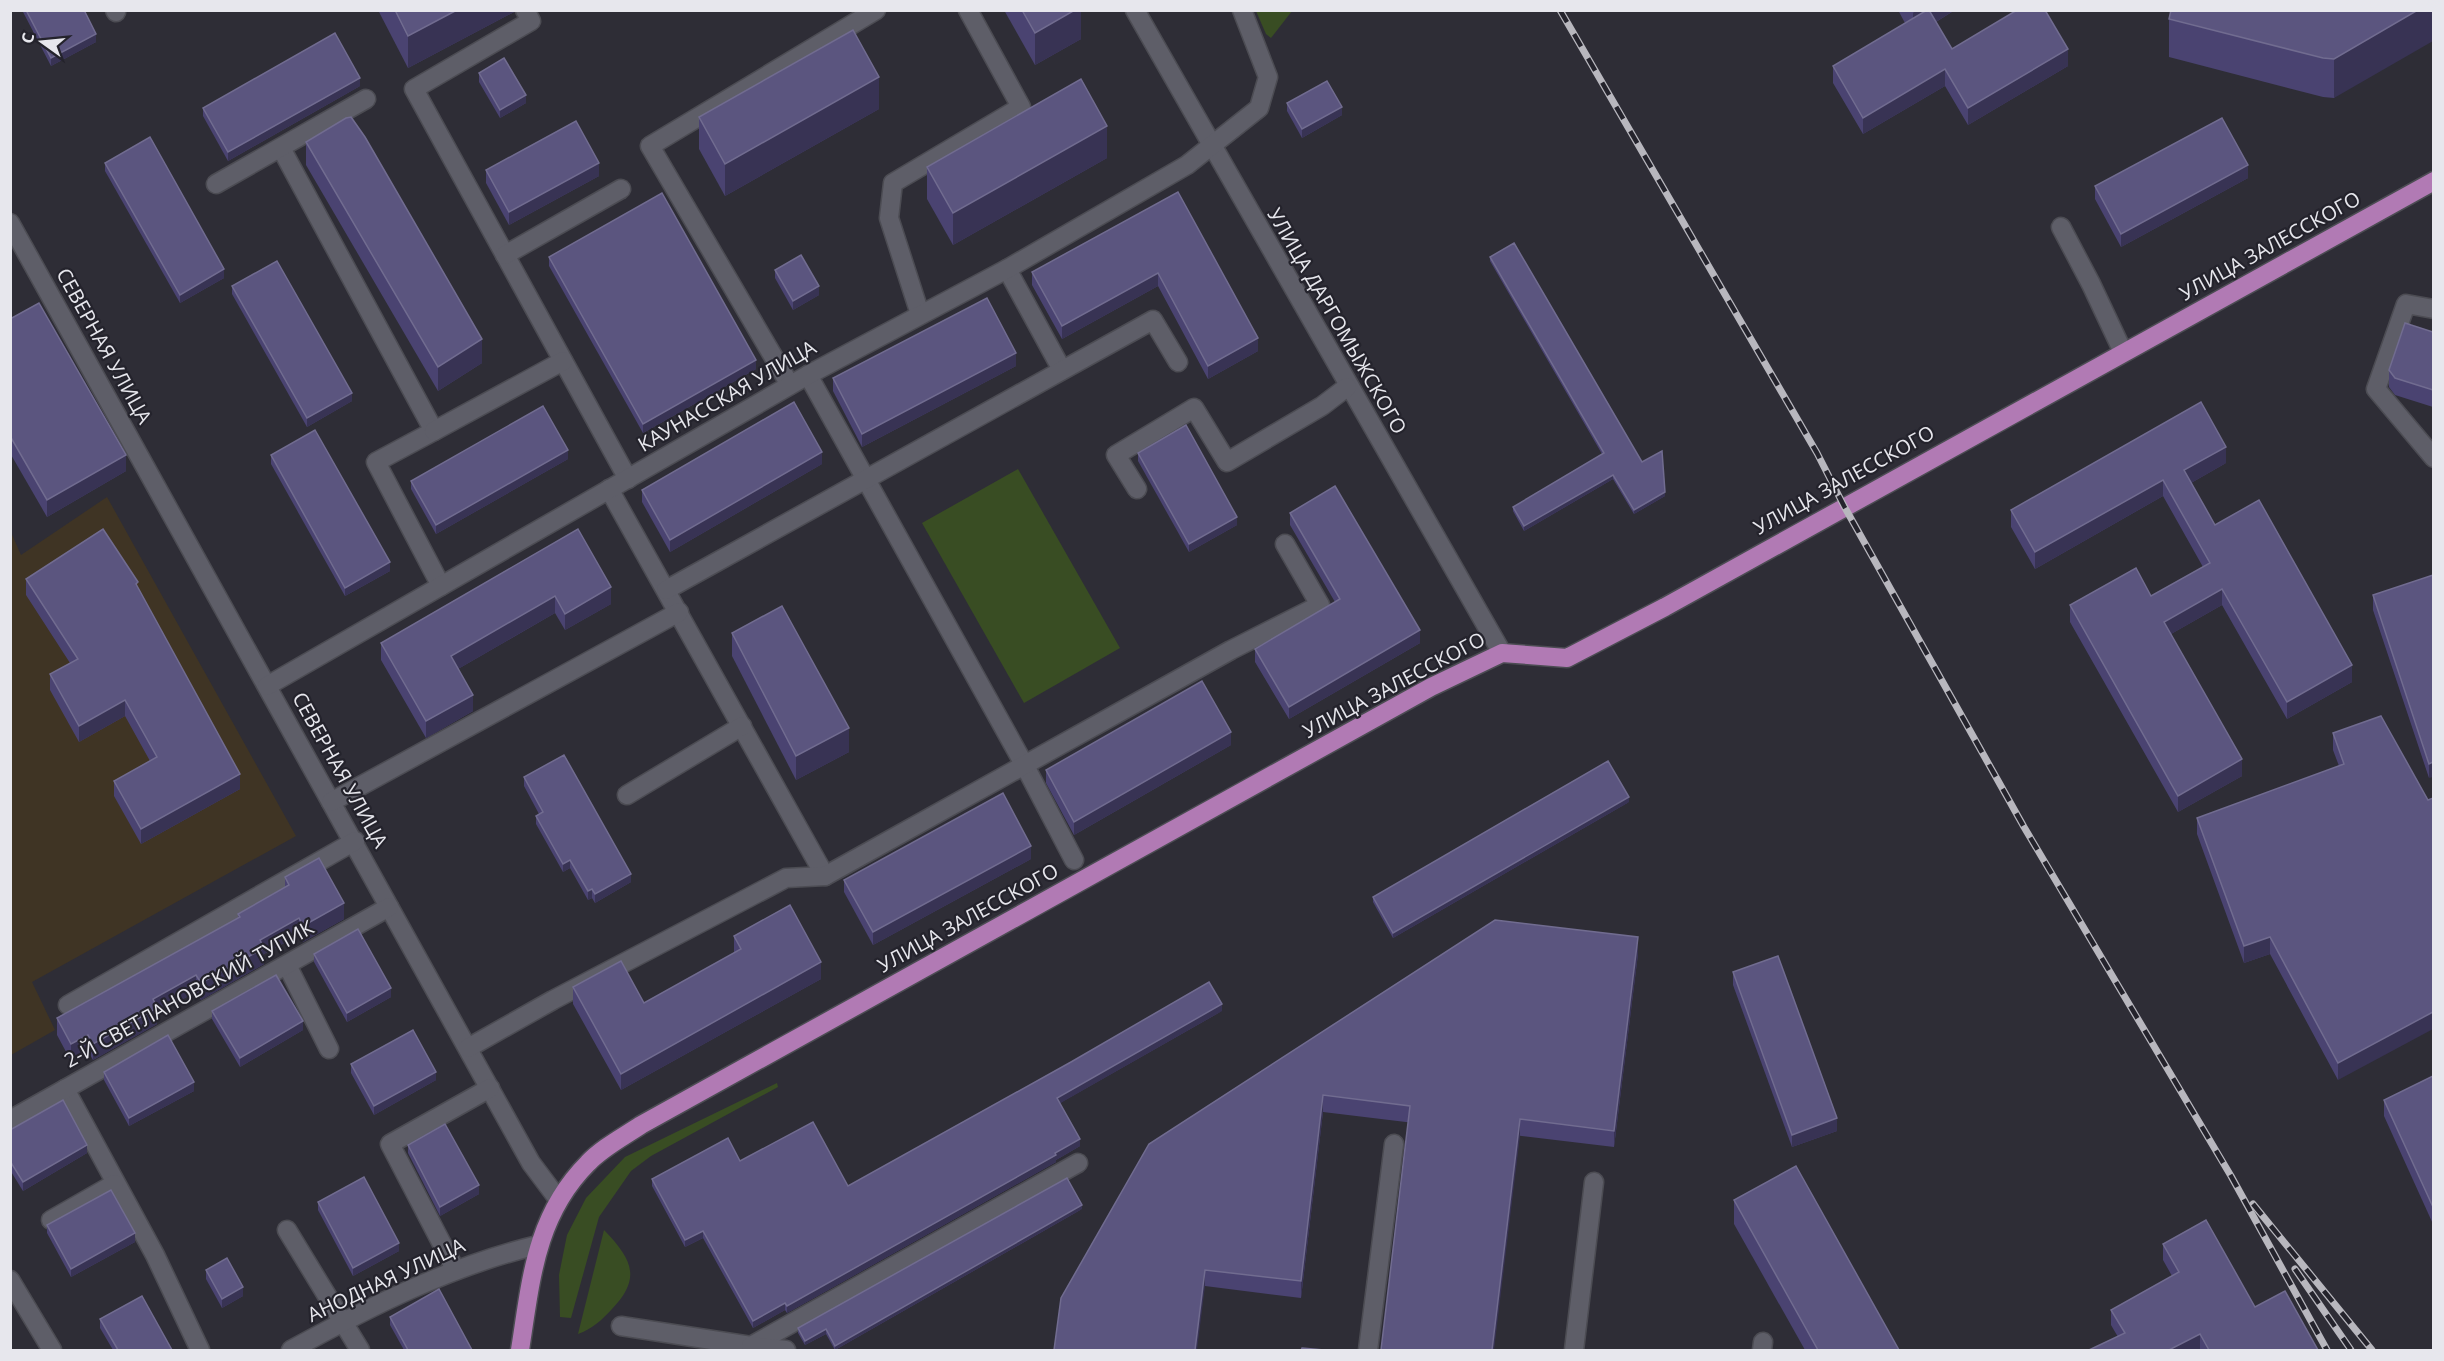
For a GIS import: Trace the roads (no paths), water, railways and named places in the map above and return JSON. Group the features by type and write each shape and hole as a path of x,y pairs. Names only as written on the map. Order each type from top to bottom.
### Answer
{"main road":[{"name":"УЛИЦА ЗАЛЕССКОГО","path":"558,1199 588,1162 640,1125 1431,687 1502,653 1567,658 1665,607 2433,181"},
{"path":"520,1350 538,1245 558,1199"}],"street":[{"path":"525,10 531,21 414,89 628,478"},
{"path":"790,385 650,146 876,10"},
{"path":"920,314 890,218 893,183 1021,107 968,10"},
{"name":"УЛИЦА ДАРГОМЫЖСКОГО","path":"1135,10 1347,387 1502,653"},
{"name":"КАУНАССКАЯ УЛИЦА","path":"267,686 790,385 1007,268 1187,165 1259,108 1268,77 1242,10"},
{"path":"216,184 366,99"},
{"path":"281,148 434,431"},
{"path":"505,255 621,189"},
{"name":"СЕВЕРНАЯ УЛИЦА","path":"10,223 331,802 355,841 389,907 531,1163 558,1199"},
{"path":"2061,227 2091,284 2122,352"},
{"path":"1007,268 1062,370"},
{"path":"2433,309 2406,304 2376,389 2433,458"},
{"path":"666,590 1153,320 1179,362"},
{"path":"441,586 376,462 563,361"},
{"path":"808,375 1025,766 1074,860"},
{"path":"1137,489 1116,455 1194,408 1227,462 1322,406 1347,387"},
{"path":"609,489 825,876"},
{"path":"468,1048 552,1000 786,878 825,876 1231,650 1320,605 1286,544"},
{"path":"331,802 679,612"},
{"path":"627,795 742,726"},
{"path":"68,1005 355,841"},
{"name":"2-Й СВЕТЛАНОВСКИЙ ТУПИК","path":"10,1120 389,907"},
{"path":"287,965 329,1049"},
{"path":"455,1269 390,1144 490,1088"},
{"path":"64,1089 155,1256 200,1350"},
{"path":"1368,1350 1394,1144"},
{"path":"751,1346 1078,1163"},
{"path":"1574,1350 1594,1182"},
{"path":"51,1220 114,1184"},
{"path":"287,1230 360,1350"},
{"name":"АНОДНАЯ УЛИЦА","path":"291,1350 343,1322 455,1269 495,1255 538,1245"},
{"path":"10,1280 52,1350"},
{"path":"621,1326 786,1350"}],"railway":[{"path":"1560,10 1817,453 1844,506 2024,827 2231,1176 2327,1350"},
{"path":"2253,1204 2372,1350"},
{"path":"2295,1269 2351,1350"}]}
